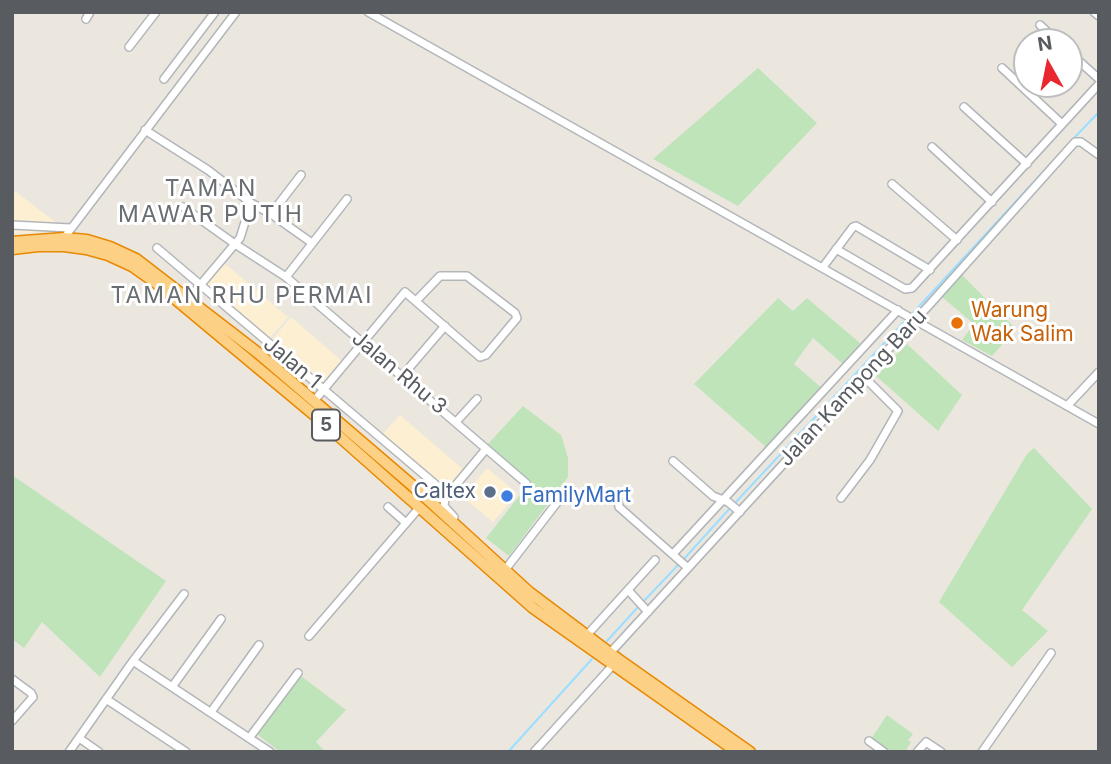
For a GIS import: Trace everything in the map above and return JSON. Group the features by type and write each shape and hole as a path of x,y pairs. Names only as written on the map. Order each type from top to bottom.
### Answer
{"highway":[{"name":"5","path":"12,242 64,237 87,240 136,259 533,608 737,752"},
{"name":"5","path":"12,249 64,246 108,255 132,266 187,302 258,354 314,401 413,486 529,592 750,752"}],"street":[{"path":"129,47 156,12"},
{"path":"164,79 215,12"},
{"path":"64,237 236,12"},
{"path":"368,12 1099,424"},
{"path":"1094,12 1099,16"},
{"path":"1040,24 1044,28"},
{"path":"836,249 905,289 917,285 1099,81 1083,66"},
{"path":"1002,68 1062,124"},
{"path":"964,107 1027,164"},
{"path":"145,130 208,170 251,203 312,243"},
{"name":"Jalan Kampong Baru","path":"610,653 646,610 681,561 738,510 864,377 1075,142 1081,142 1099,155"},
{"path":"932,147 992,202"},
{"path":"271,214 301,175"},
{"path":"892,184 957,240"},
{"path":"286,277 347,199"},
{"path":"187,302 235,244 243,230 251,203"},
{"name":"Jalan Rhu 3","path":"183,207 286,277 526,483"},
{"path":"12,225 70,228"},
{"path":"822,267 856,226 930,270"},
{"name":"Jalan 1","path":"157,248 447,496"},
{"path":"314,401 403,294 408,293 417,300 482,357 516,320 515,313 467,276 440,276 417,300"},
{"path":"612,494 618,500 619,507 681,561 725,502 898,310"},
{"path":"403,375 445,326"},
{"path":"258,354 268,342"},
{"path":"1067,406 1099,372"},
{"path":"841,498 870,460 898,411 864,377"},
{"path":"456,422 477,399"},
{"path":"463,531 459,522 444,506 447,496 486,449"},
{"path":"673,461 713,496 738,510"},
{"path":"413,486 436,499 447,496"},
{"path":"505,570 562,496"},
{"path":"388,507 406,523"},
{"path":"309,636 419,508"},
{"path":"587,635 654,560"},
{"path":"628,590 646,610"},
{"path":"69,752 184,594"},
{"path":"172,687 221,619"},
{"path":"211,712 259,645"},
{"path":"982,752 1051,653"},
{"path":"133,661 270,752"},
{"path":"534,752 613,665"},
{"path":"250,737 298,673"},
{"path":"12,679 32,693 33,697 12,721"},
{"path":"106,699 186,752"},
{"path":"79,738 99,752"},
{"path":"869,741 884,752"},
{"path":"917,752 926,742 941,752"}],"shaded area":[{"path":"12,189 58,224 56,231 12,234"},
{"path":"224,263 288,317 269,339 205,285"},
{"path":"291,317 343,362 323,385 271,341"},
{"path":"400,415 465,471 448,492 382,435"},
{"path":"487,468 518,494 493,522 463,497"}],"green space":[{"path":"758,68 817,123 738,206 653,159"},
{"path":"961,274 1016,329 992,356 962,340 974,324 942,297"},
{"path":"778,298 793,311 807,298 860,343 844,365 813,338 794,364 823,389 767,448 694,384"},
{"path":"907,344 962,395 938,431 875,375"},
{"path":"523,406 561,435 568,458 568,477 509,556 486,538 531,481 487,445"},
{"path":"1034,448 1092,509 1022,610 1048,631 1012,667 939,602 1027,454"},
{"path":"12,475 166,581 100,677 42,622 24,648 12,639"},
{"path":"301,676 346,710 316,742 326,752 280,752 257,734"},
{"path":"887,715 913,734 908,740 911,742 905,752 890,752 871,739"}],"waterway":[{"path":"1073,139 1099,112"},
{"path":"912,314 1055,159"},
{"path":"735,503 904,322"},
{"path":"683,560 731,507"},
{"path":"642,603 679,564"},
{"path":"607,641 638,607"},
{"path":"508,752 592,659"}],"place":[{"name":"Warung Wak Salim","path":"957,323"},
{"name":"Caltex","path":"490,492"},
{"name":"FamilyMart","path":"507,496"}],"district":[{"name":"TAMAN MAWAR PUTIH","path":"211,202"},
{"name":"TAMAN RHU PERMAI","path":"242,296"}]}
